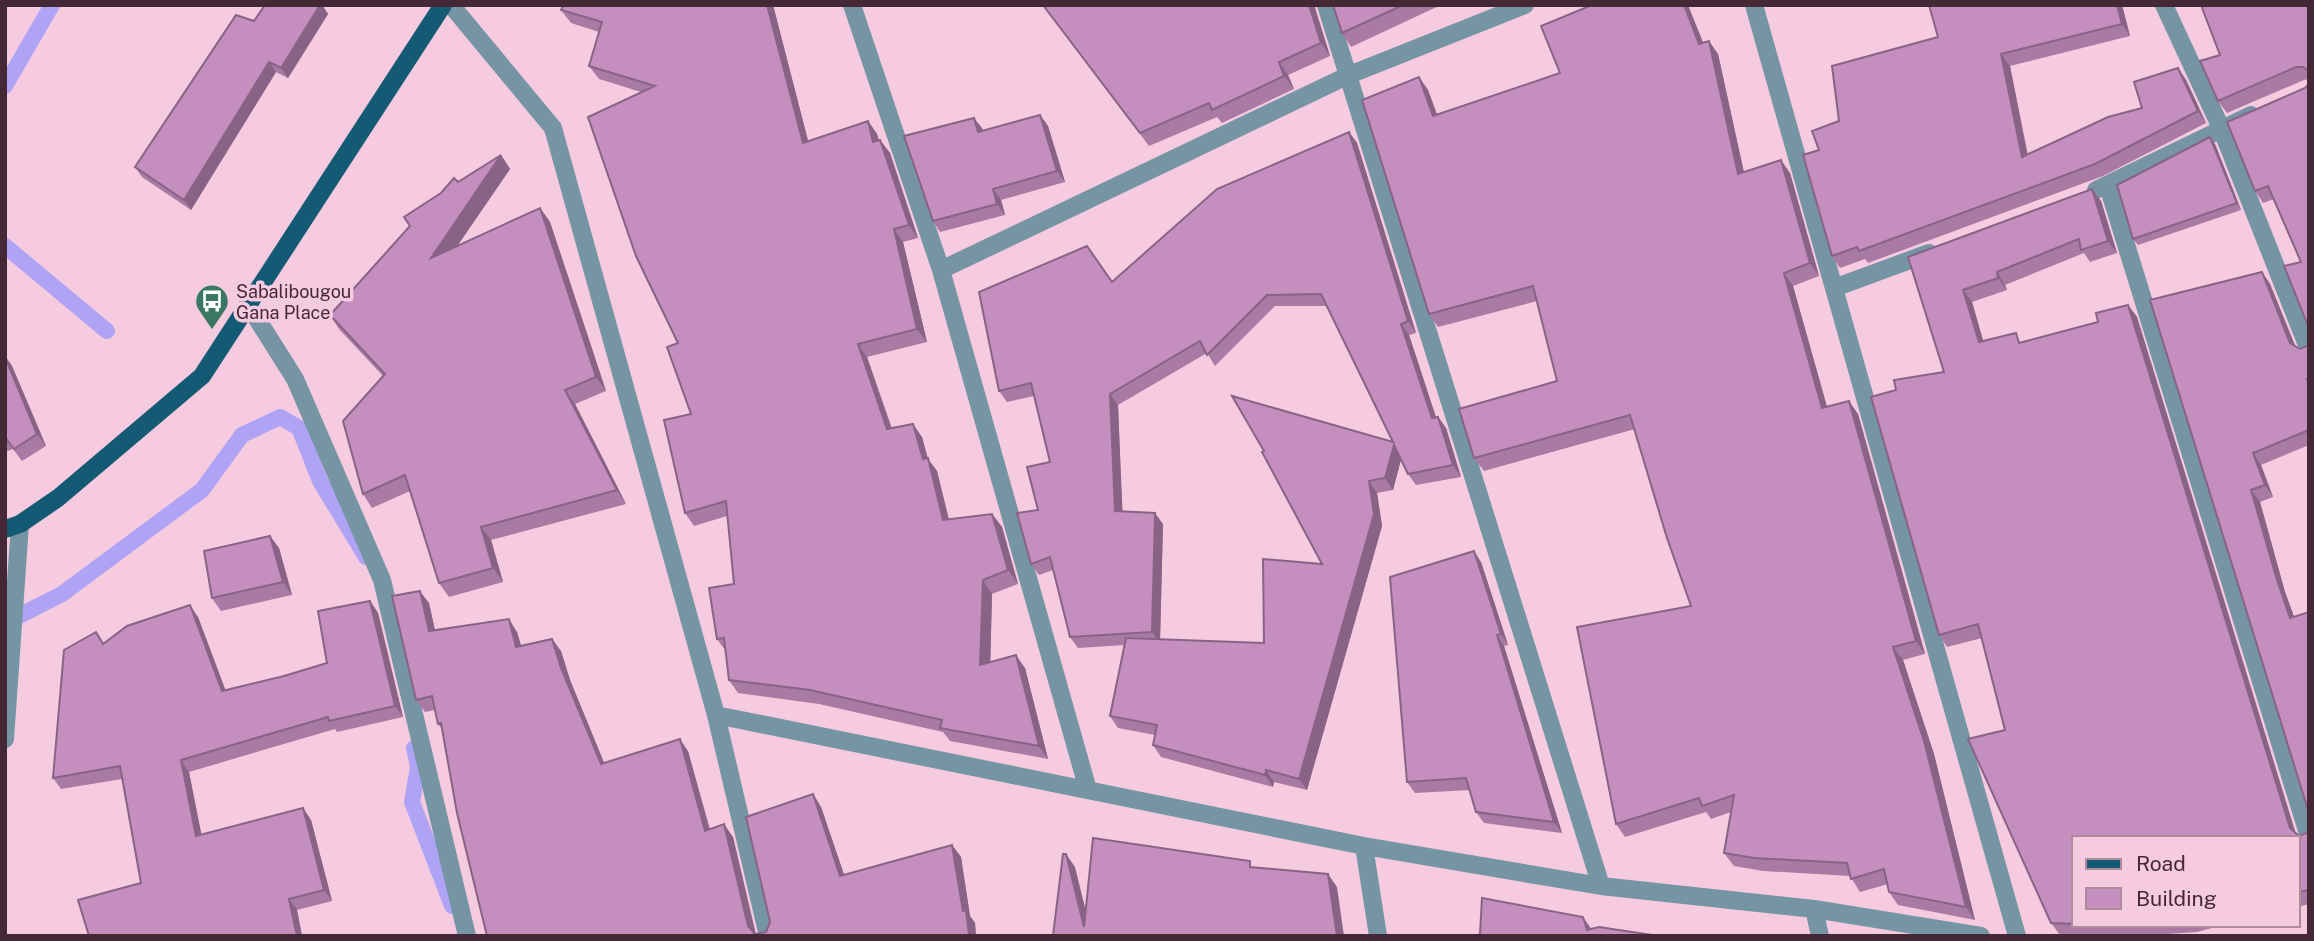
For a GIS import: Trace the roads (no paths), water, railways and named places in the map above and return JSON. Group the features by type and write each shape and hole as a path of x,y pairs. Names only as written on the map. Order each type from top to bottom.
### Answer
{"main road":[{"path":"13,527 58,498 202,376 443,5"}],"street":[{"path":"451,5 553,128 716,715 768,936"},
{"path":"852,5 941,270 1088,790"},
{"path":"1326,5 1601,886"},
{"path":"941,270 1349,75 1525,5"},
{"path":"1754,5 2017,936"},
{"path":"2164,5 2221,128 2309,350"},
{"path":"2082,195 2108,186 2221,128 2271,106"},
{"path":"2108,186 2309,837"},
{"path":"1834,288 1951,244"},
{"path":"249,306 295,379 382,580 467,936"},
{"path":"5,739 13,527"},
{"path":"716,715 1364,846 1601,886 1814,909 1981,936"},
{"path":"1364,846 1378,936"},
{"path":"1814,909 1820,936"}],"waterway":[{"path":"5,86 52,5"},
{"path":"5,246 107,331"},
{"path":"5,623 62,594 202,490 242,435 280,417 299,428 320,481 366,557"},
{"path":"414,748 418,767 412,802 452,906"}],"place":[{"name":"Sabalibougou Gana Place","path":"212,331"}]}
